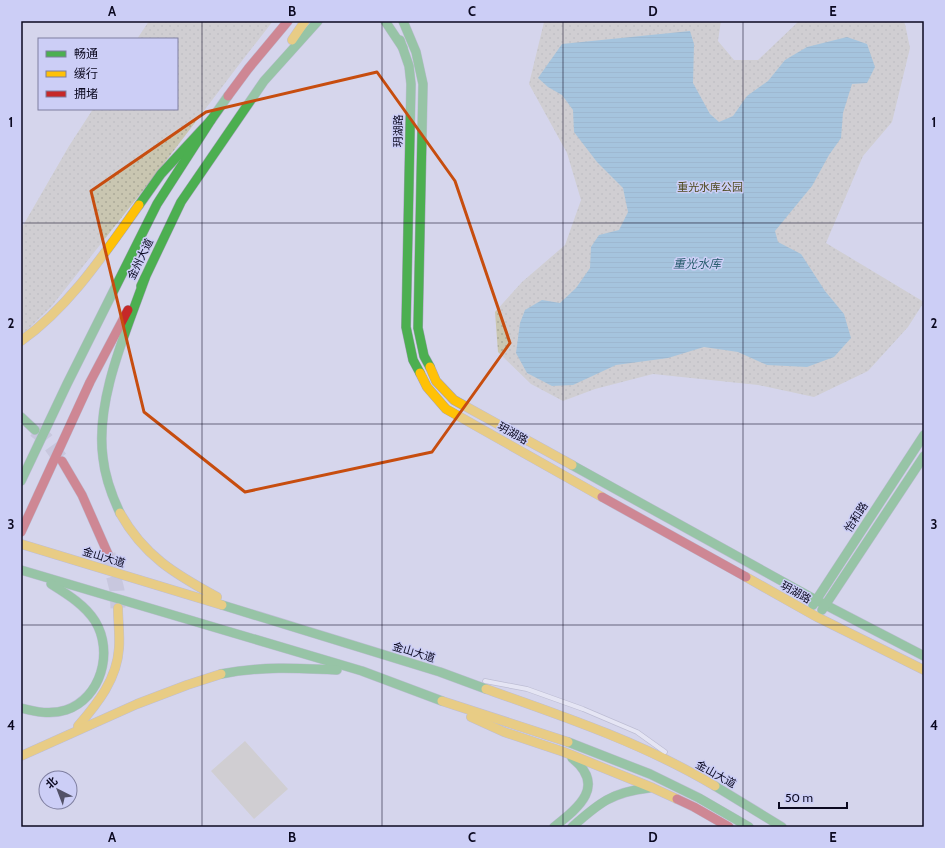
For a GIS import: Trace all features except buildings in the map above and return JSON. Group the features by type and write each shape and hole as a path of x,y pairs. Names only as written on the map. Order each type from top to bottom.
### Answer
{"main road":[{"name":"金州大道","path":"21,481 67,384 158,204 211,120 248,69 288,21"},
{"path":"264,81 305,21"},
{"name":"金州大道","path":"21,532 90,382 144,278 181,202 264,81 318,21"},
{"path":"303,39 324,21"},
{"path":"385,21 403,48"},
{"name":"玥湖路","path":"391,21 409,66 411,84 406,326 413,360 427,387 446,409 817,617 924,670"},
{"name":"玥湖路","path":"403,21 414,45 420,64 423,84 418,328 424,356 436,381 454,400 816,600 924,656"},
{"path":"21,341 39,328 74,293 116,238 161,174 211,120"},
{"path":"144,278 114,368 104,412 102,449 104,469 115,505 126,525 149,552 170,570 246,612"},
{"path":"21,417 35,430"},
{"name":"怡和路","path":"808,612 924,435"},
{"path":"817,617 924,456"},
{"path":"62,461 87,504 108,554"},
{"name":"金山大道","path":"21,544 440,672 576,721 660,757 708,782 782,827"},
{"path":"24,571 362,671 432,698 568,742 650,774 699,798 749,827"},
{"path":"21,708 36,712 51,713 67,710 82,702 94,689 101,675 105,658 99,629 90,614 73,598 38,575"},
{"path":"73,732 107,691 117,661 119,636 118,608"},
{"path":"21,756 122,710 187,684 209,678 243,670 278,668 362,671"},
{"path":"432,698 504,732 564,752 653,788 694,807 730,827"},
{"path":"554,827 581,804 587,795 589,787 588,778 584,770 578,762 564,752"},
{"path":"572,827 605,799 615,794 633,789 653,788"}],"lane":[{"path":"440,672 527,689 583,709 637,732 669,755"},
{"path":"676,759 708,782"}],"highlighted area":[{"path":"377,72 455,181 510,343 432,452 245,492 144,412 91,191 206,112"}],"green space":[{"path":"149,21 273,21 156,174 51,307 21,336 21,229 69,146 92,110 178,110 178,38 138,38"},
{"name":"重光水库","path":"543,21 721,21 718,41 734,60 758,60 799,21 903,21 910,48 892,122 863,156 826,243 924,302 908,327 868,371 814,397 758,385 653,374 595,389 563,401 531,384 498,352 495,312 522,282 565,245 581,200 567,153 529,84"},
{"path":"245,741 288,789 254,819 211,771"}],"water":[{"name":"重光水库","path":"690,31 694,44 693,83 710,114 719,122 733,116 747,96 768,81 785,60 807,47 847,37 867,44 875,67 867,83 852,84 843,113 841,138 829,155 812,186 775,231 778,242 801,254 825,291 844,314 851,338 834,357 807,367 767,365 738,352 704,347 668,358 616,365 573,385 552,386 527,373 516,353 520,323 525,310 542,300 560,303 576,288 590,268 591,247 599,235 619,230 628,212 623,188 597,162 574,132 573,110 562,95 548,87 538,78 562,44"}],"tunnel":[{"path":"35,430 46,439 62,461"},
{"path":"108,554 117,590 118,608"}],"traffic: fast":[{"path":"141,286 181,202 264,81 318,21"},
{"path":"385,21 403,48"},
{"path":"403,21 416,52 423,84 418,328 424,356 430,367"},
{"path":"400,40 409,66 411,84 406,327 413,360 420,373"},
{"path":"21,481 67,384 157,204 228,96"},
{"path":"139,205 161,174 211,120"},
{"path":"120,513 105,472 102,436 104,413 114,366 145,278"},
{"path":"21,417 35,430"},
{"path":"813,605 924,435"},
{"path":"822,610 924,456"},
{"path":"572,465 816,600 924,656"},
{"path":"21,570 362,671 442,701"},
{"path":"21,708 44,712 60,712 66,710 78,704 88,695 96,685 101,673 103,646 101,633 95,621 81,605 51,584"},
{"path":"222,605 440,672 486,689"},
{"path":"221,674 236,671 293,668 337,670"},
{"path":"568,742 650,774 699,798 749,827"},
{"path":"554,827 579,804 585,796 588,787 587,778 582,768 572,758"},
{"path":"715,786 782,827"},
{"path":"572,827 590,811 607,800 625,792 649,788"}],"traffic: slow":[{"path":"292,40 305,21"},
{"path":"21,341 39,327 71,296 139,205"},
{"path":"430,367 436,381 454,400 572,465"},
{"path":"420,373 427,387 446,409 602,497"},
{"path":"120,513 129,528 150,552 174,572 217,597"},
{"path":"21,544 222,605"},
{"path":"746,577 817,617 924,670"},
{"path":"78,726 93,708 105,690 115,670 119,648 118,608"},
{"path":"21,756 137,704 221,674"},
{"path":"486,689 574,720 632,744 661,757 715,786"},
{"path":"442,701 568,742"},
{"path":"471,717 504,732 564,752 677,799"}],"traffic: jam":[{"path":"228,96 248,69 288,21"},
{"path":"21,532 90,382 128,310"},
{"path":"62,461 82,495 108,554"},
{"path":"602,497 746,577"},
{"path":"677,799 729,827"}],"park label":[{"name":"重光水库公园","path":"710,187"}]}
